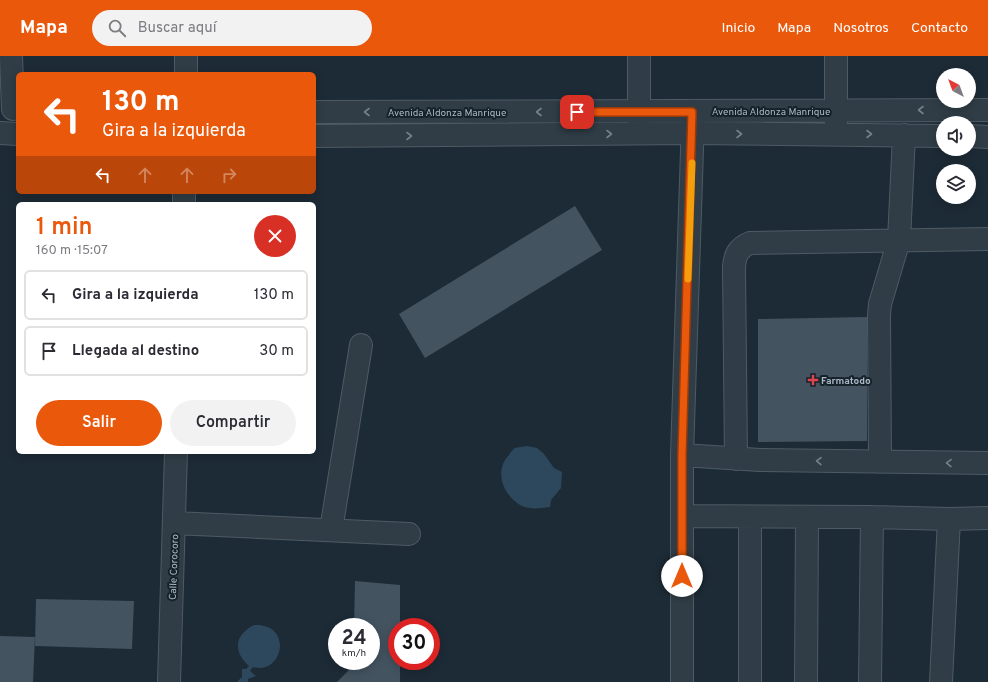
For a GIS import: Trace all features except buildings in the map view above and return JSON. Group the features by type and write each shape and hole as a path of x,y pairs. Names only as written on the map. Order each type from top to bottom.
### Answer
{"street":[{"path":"10,109 11,56"},
{"path":"186,56 186,72"},
{"path":"638,134 639,56"},
{"path":"836,56 836,134"},
{"name":"Avenida Aldonza Manrique","path":"316,112 988,110"},
{"path":"682,682 682,455 692,112"},
{"path":"0,133 16,134"},
{"path":"316,136 692,133 936,136"},
{"path":"880,462 879,315 880,304 899,240 904,135"},
{"path":"976,136 988,137"},
{"path":"736,458 733,278 735,257 739,250 750,244 988,238"},
{"path":"331,530 361,345"},
{"name":"Calle Corocoro","path":"169,682 176,454"},
{"path":"682,455 760,460 988,463"},
{"path":"682,516 948,519 988,518"},
{"path":"750,516 750,682"},
{"path":"806,682 807,517"},
{"path":"870,682 872,517"},
{"path":"941,682 948,519"},
{"path":"174,522 409,534"}],"water":[{"path":"527,446 537,448 544,454 554,468 562,472 561,488 551,500 550,507 533,508 522,506 510,496 503,483 501,476 504,461 514,449"},
{"path":"254,625 267,627 275,632 279,640 280,649 277,657 271,664 263,668 253,667 250,671 256,676 248,679 248,682 237,682 242,677 242,669 246,669 249,666 244,661 238,650 239,639 247,629"}],"slow traffic":[{"path":"688,279 692,163"}],"place":[{"name":"Farmatodo","path":"813,380"}],"route":[{"path":"577,112 692,112 692,159 682,455 682,576"}]}
